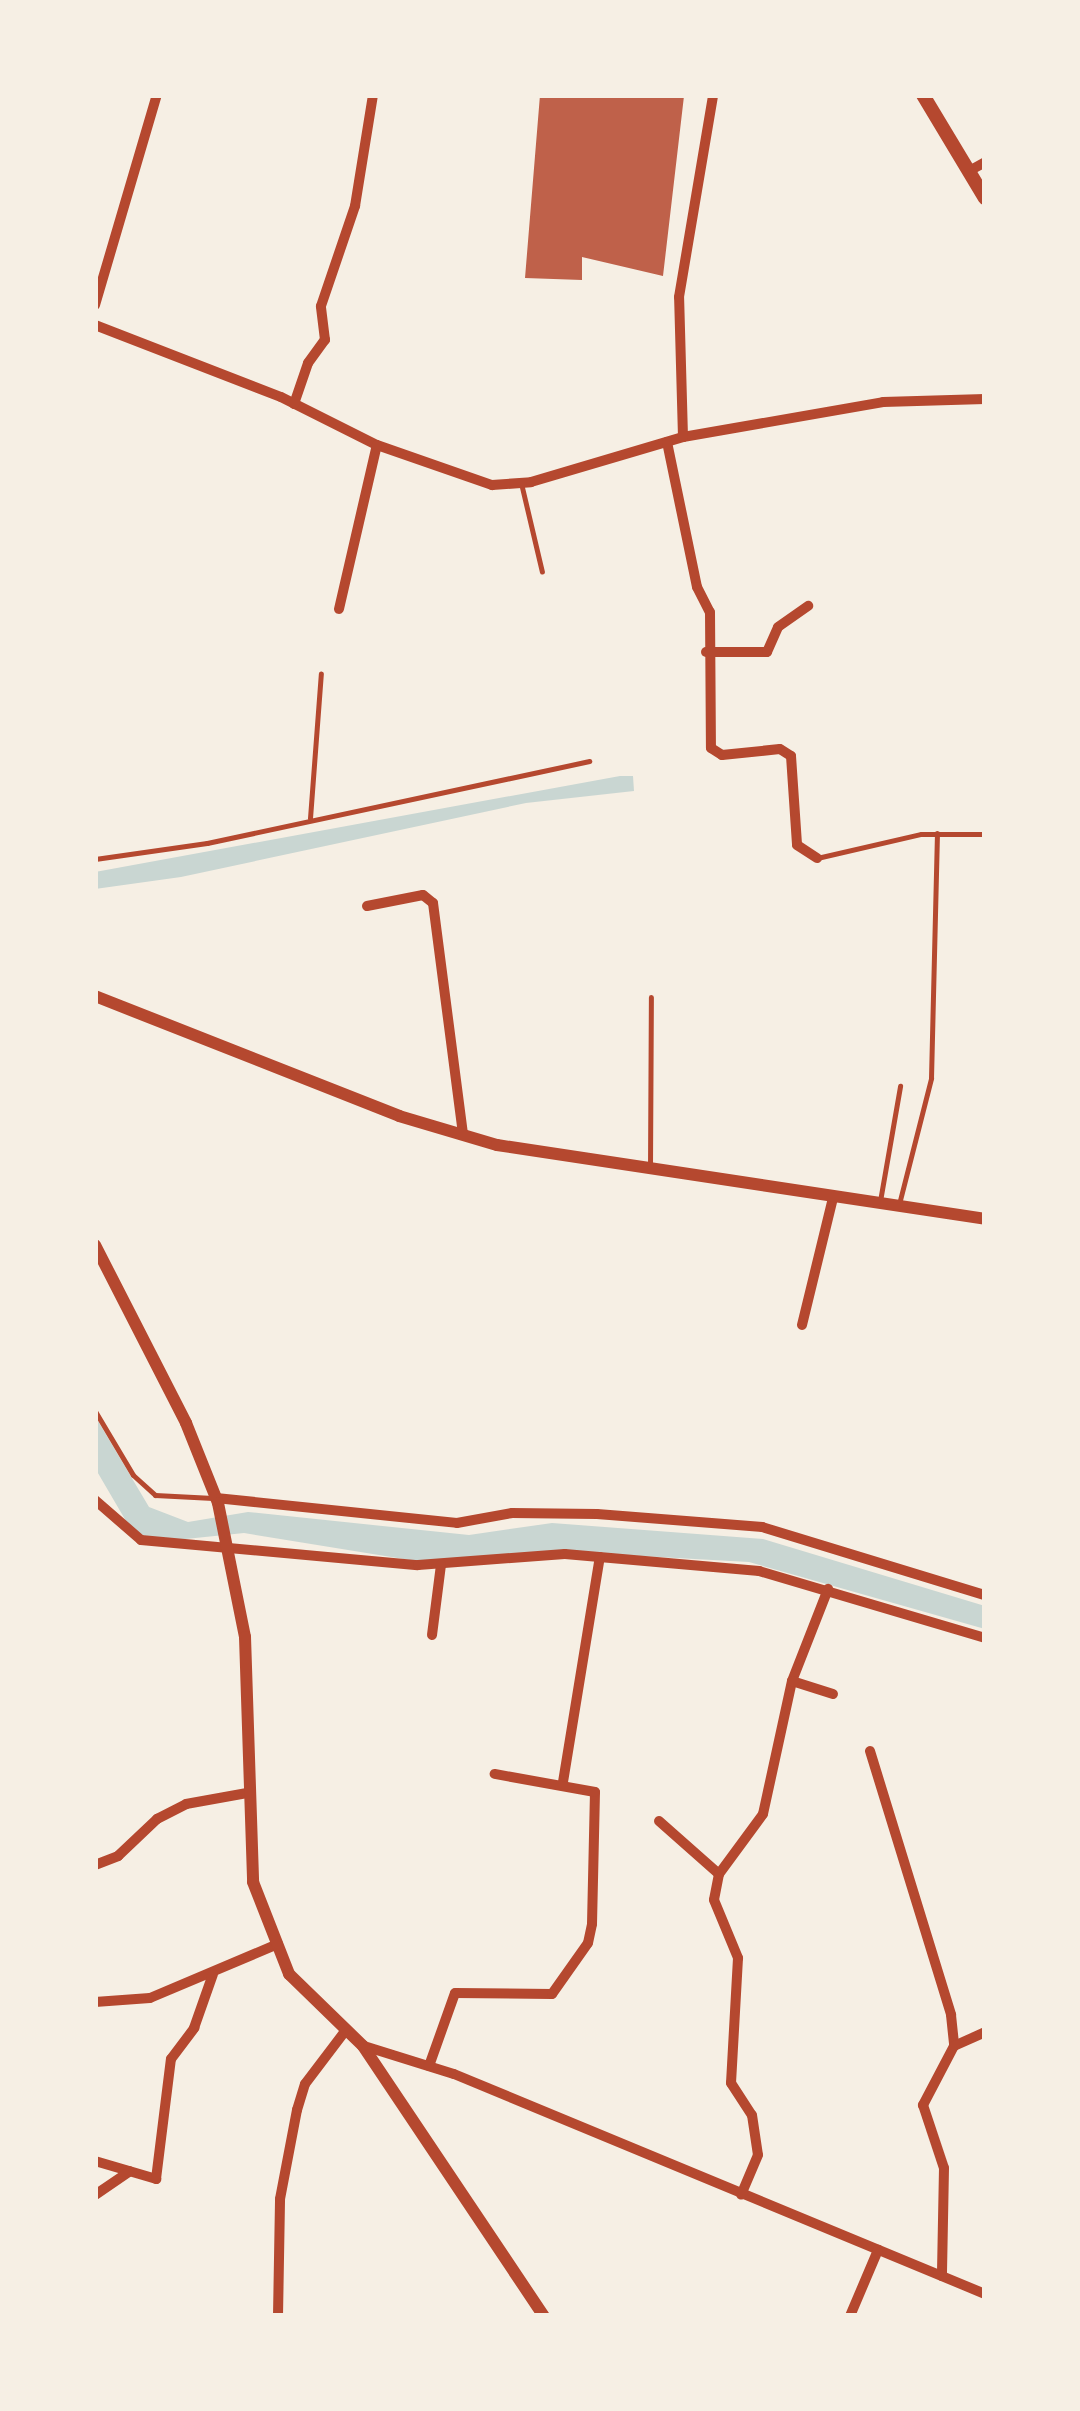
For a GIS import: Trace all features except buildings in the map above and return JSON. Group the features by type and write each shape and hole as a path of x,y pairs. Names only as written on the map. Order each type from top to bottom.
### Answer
{"main road":[{"path":"924,95 985,198"}],"street":[{"path":"95,305 157,95"},
{"path":"294,404 308,364 325,340 321,306 355,206 373,95"},
{"path":"683,437 679,297 714,95"},
{"path":"969,171 985,162"},
{"path":"95,325 294,404 377,446 492,485 521,483 683,437 883,402 985,399"},
{"path":"666,442 697,588 710,612 706,652 711,748 722,755 787,751 798,845 817,858"},
{"path":"339,610 377,446"},
{"path":"706,652 767,652 778,627 808,606"},
{"path":"366,906 423,895 434,903 463,1136"},
{"path":"95,996 398,1116 463,1136 650,1171 985,1219"},
{"path":"802,1326 833,1198"},
{"path":"95,1245 186,1423 216,1500 245,1636 247,1793 254,1882 289,1974 363,2046 544,2316"},
{"path":"95,1500 140,1540 440,1564 600,1557 759,1571 985,1638"},
{"path":"216,1500 458,1524 512,1512 597,1514 762,1527 985,1595"},
{"path":"563,1782 600,1557"},
{"path":"432,1635 440,1564"},
{"path":"741,2195 758,2155 752,2116 731,2084 738,1958 714,1900 719,1874 763,1814 792,1681 828,1589"},
{"path":"792,1681 833,1694"},
{"path":"870,1751 951,2015 954,2046 924,2105 944,2168 942,2276"},
{"path":"429,2066 455,1993 552,1994 588,1943 598,1800 587,1786 495,1774"},
{"path":"95,1865 118,1856 157,1819 186,1804 247,1793"},
{"path":"659,1821 719,1874"},
{"path":"95,2002 150,1998 278,1944"},
{"path":"95,2161 156,2179 171,2059 194,2028 213,1974"},
{"path":"278,2316 280,2199 297,2110 306,2084 346,2030"},
{"path":"954,2046 985,2032"},
{"path":"363,2046 429,2066 985,2294"},
{"path":"95,2194 130,2171"},
{"path":"850,2316 878,2250"}],"lane":[{"path":"521,483 542,572"},
{"path":"310,818 321,673"},
{"path":"95,859 207,843 588,761"},
{"path":"898,1207 931,1078 937,833"},
{"path":"817,858 937,833 985,834"},
{"path":"650,1171 651,997"},
{"path":"880,1204 900,1086"},
{"path":"95,1411 132,1475 155,1495 216,1500"}],"shaded area":[{"path":"633,776 634,791 526,803 181,877 95,889 95,872"},
{"path":"95,1416 149,1507 188,1522 248,1512 469,1535 552,1523 763,1539 985,1606 985,1629 749,1562 549,1551 422,1562 244,1533 166,1541 133,1533 95,1468"}]}
